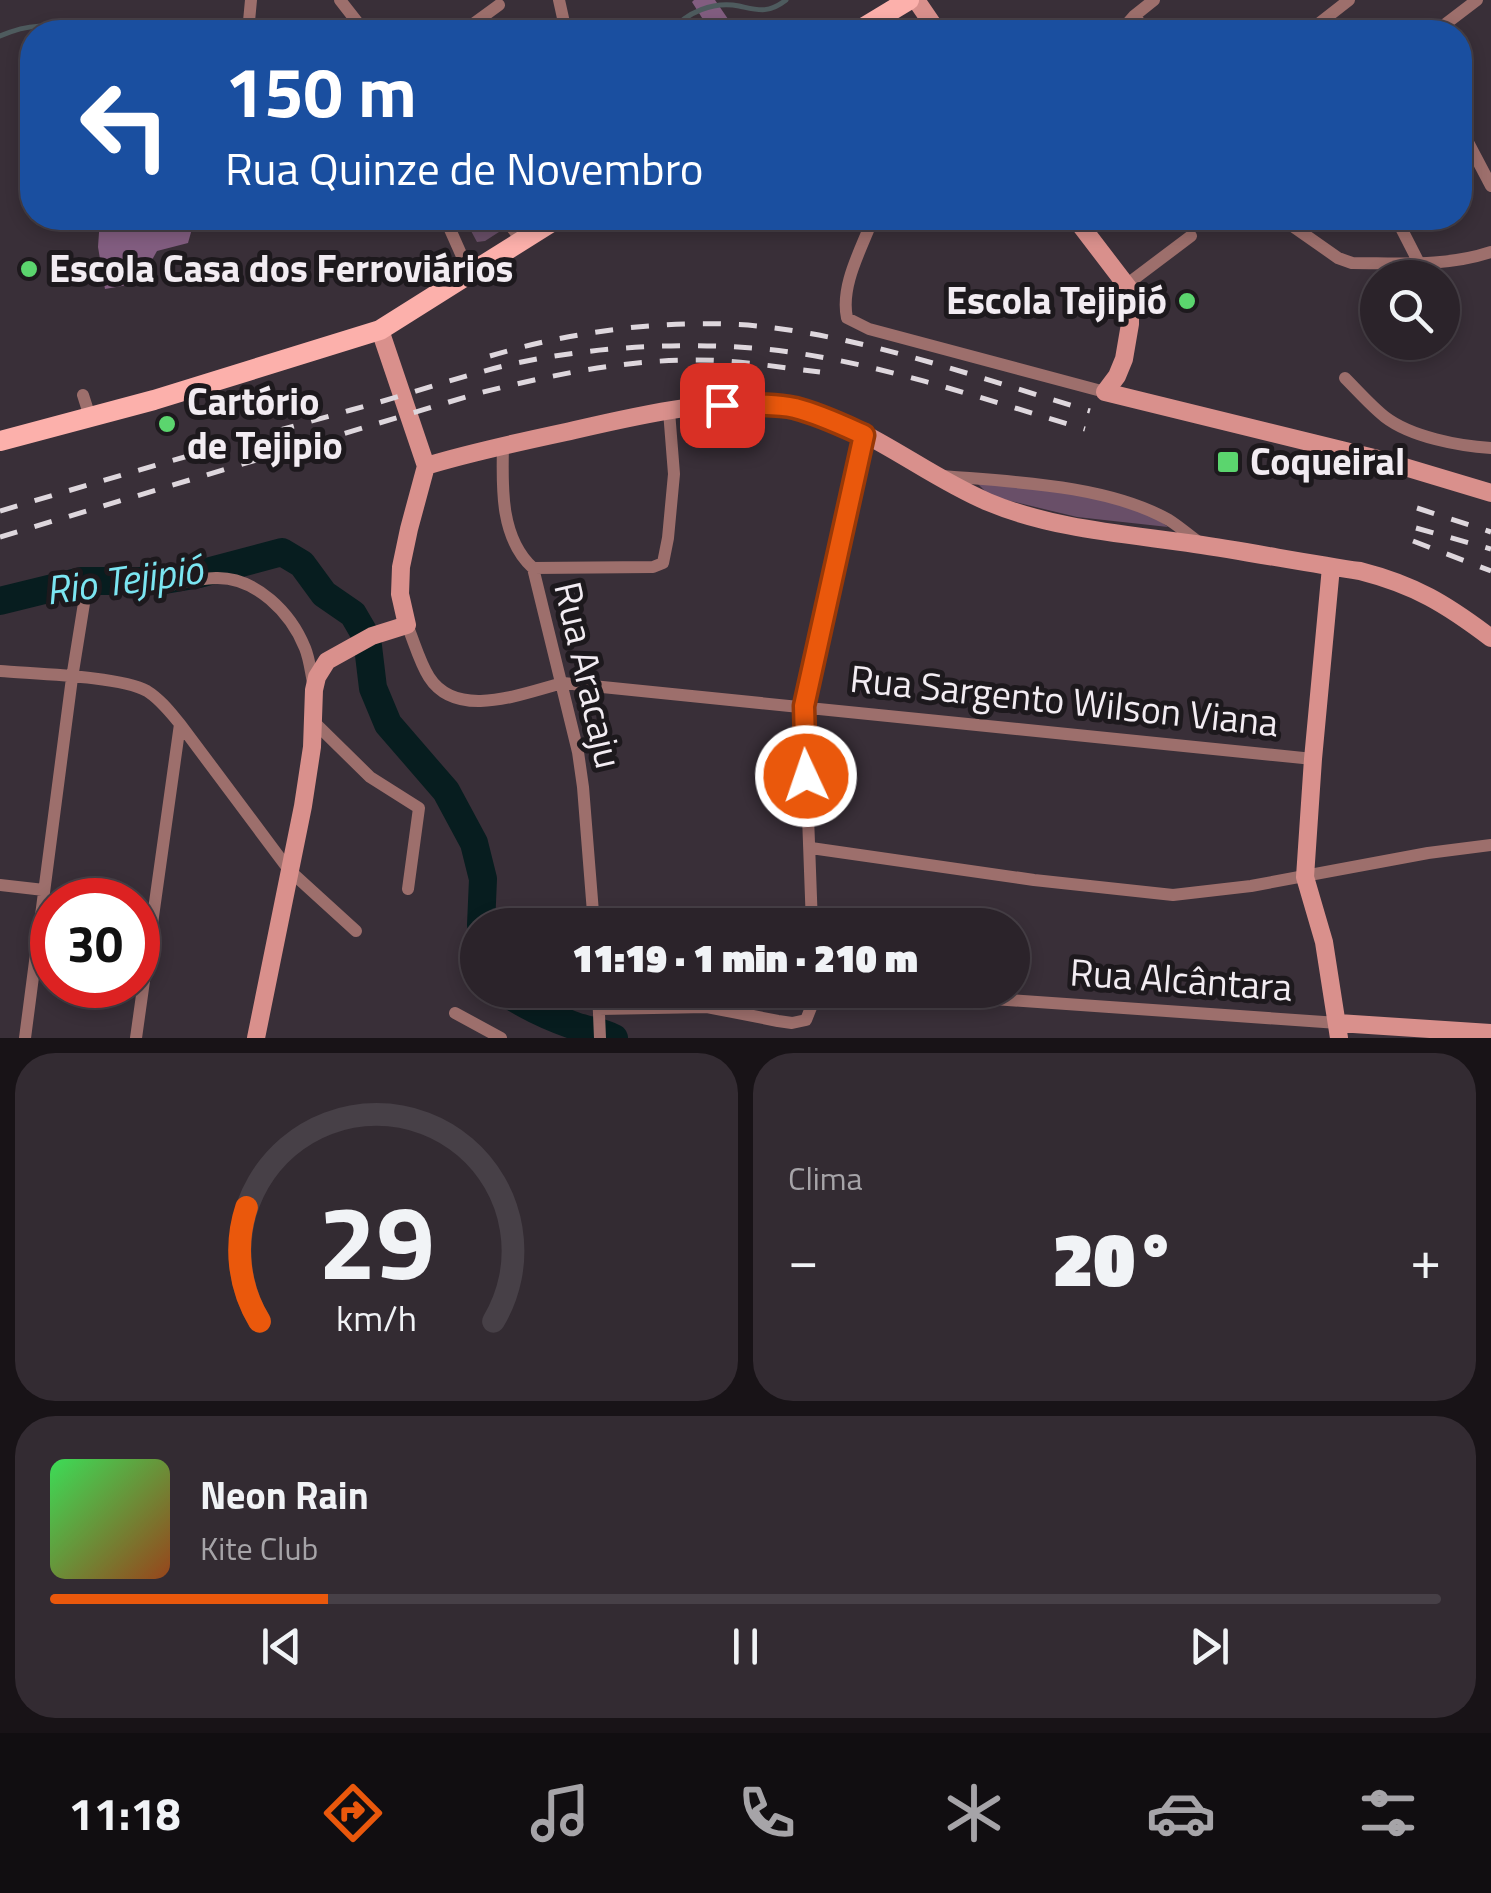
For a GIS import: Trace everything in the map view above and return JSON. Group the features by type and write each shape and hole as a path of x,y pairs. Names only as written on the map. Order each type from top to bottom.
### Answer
{"main road":[{"path":"875,20 903,2"},
{"path":"0,441 154,400 380,330 538,230"}],"street":[{"path":"340,0 355,18"},
{"path":"355,18 359,0"},
{"path":"1130,20 1154,0"},
{"path":"1323,20 1349,0"},
{"path":"1451,20 1477,0"},
{"path":"903,2 924,20"},
{"path":"479,20 498,6"},
{"path":"1134,16 1138,20"},
{"path":"1472,149 1491,186"},
{"path":"450,230 469,272"},
{"path":"513,230 521,240"},
{"path":"869,230 846,294 847,318 869,329 1491,493"},
{"path":"1084,230 1128,287 1130,324 1124,359 1105,392"},
{"path":"1299,230 1344,261 1360,263"},
{"path":"1402,230 1417,260"},
{"path":"1128,287 1191,236"},
{"path":"1460,261 1491,252"},
{"path":"380,330 426,466 466,454 669,412 722,405 794,408 835,421 990,502 1026,514 1075,526 1390,579 1418,589 1453,609 1491,638"},
{"path":"1345,378 1398,426 1454,443 1491,448"},
{"path":"84,396 90,416"},
{"path":"533,568 654,567 663,563 674,474 669,412"},
{"path":"812,908 804,706 864,435"},
{"name":"Rua Aracaju","path":"503,446 502,482 510,532 522,558 533,568 563,683 584,787 593,908"},
{"name":"Rua Sargento Wilson Viana","path":"426,466 401,566 400,594 407,625 428,676 440,690 456,698 478,701 563,683 1313,759"},
{"path":"939,476 1035,484 1119,499 1170,521 1202,545"},
{"path":"1331,567 1305,876 1324,942 1338,1031"},
{"path":"152,588 218,578 262,591 295,630 306,650 314,690"},
{"path":"46,878 85,597"},
{"path":"256,1038 309,771 317,677 326,661 372,636 407,625"},
{"path":"0,671 125,683 141,688 164,705 180,724 289,870 356,931"},
{"path":"312,720 370,777 420,808 408,889"},
{"path":"136,1038 180,724"},
{"path":"811,848 1034,880 1173,895 1214,892 1491,845"},
{"path":"0,884 30,888"},
{"path":"25,1038 30,999"},
{"name":"Rua Alcântara","path":"1030,1004 1338,1031 1491,1032"},
{"path":"600,1038 599,1010 653,1008"},
{"path":"717,1008 792,1023 806,1020 811,1008"},
{"path":"454,1012 501,1038"}],"shaded area":[{"path":"715,0 728,19 703,20 692,2"},
{"path":"99,230 192,230 188,243 157,251 139,283 105,289"},
{"path":"470,230 500,230 485,241 477,242"},
{"path":"978,484 1103,499 1150,515 1168,527 1077,517 998,498"}],"waterway":[{"path":"683,20 710,7 730,5 763,10 786,0"},
{"path":"0,36 20,29"},
{"name":"Rio Tejipió","path":"0,601 81,581 159,581 282,552 302,564 324,594 353,614 367,638 373,688 388,724 446,791 474,843 483,879 482,908"},
{"name":"Rio Tejipió","path":"533,1008 614,1038"}],"railway":[{"path":"490,356 557,339 627,328 698,324 767,327 889,351 1090,411"},
{"path":"0,511 491,369 625,348 738,347 825,358 913,378 1085,429"},
{"path":"0,537 479,393 557,375 635,363 688,360 820,372"},
{"path":"1417,508 1491,532"},
{"path":"1416,528 1491,549"},
{"path":"1413,541 1491,571"}],"place":[{"name":"Escola Casa dos Ferroviários","path":"29,269"},
{"name":"Escola Tejipió","path":"1187,301"},
{"name":"Cartório de Tejipio","path":"167,424"},
{"name":"Coqueiral","path":"1228,462"}],"route":[{"path":"722,405 794,408 864,435 804,706 806,776"}]}
